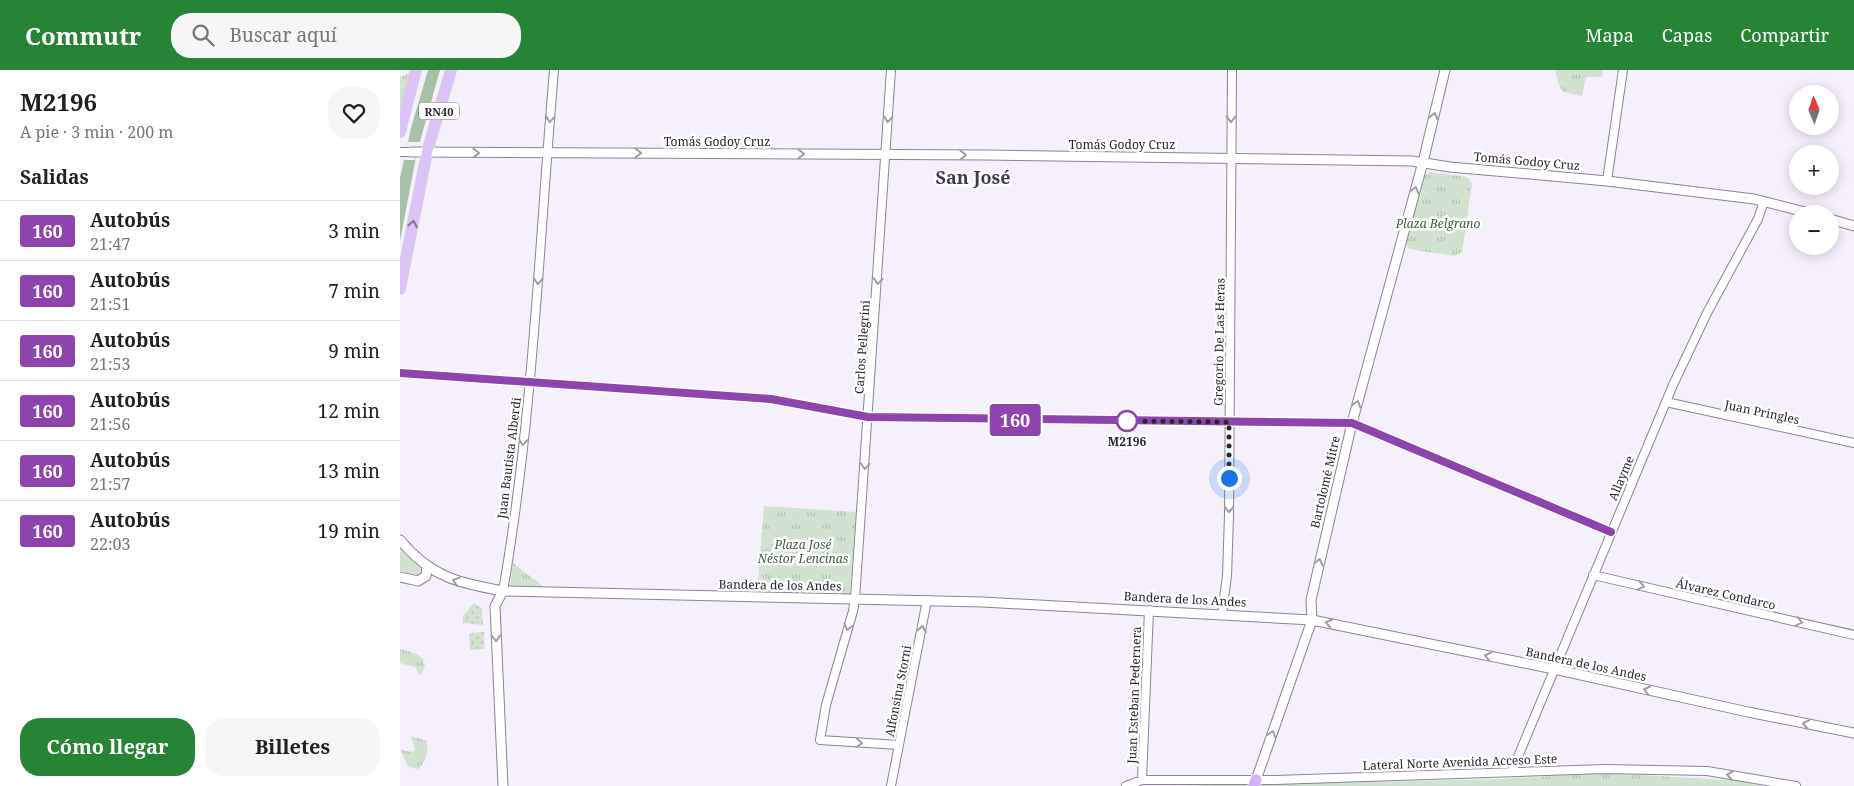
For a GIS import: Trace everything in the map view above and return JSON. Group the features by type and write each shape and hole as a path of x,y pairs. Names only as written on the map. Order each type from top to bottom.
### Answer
{"highway":[{"name":"RN40","path":"400,132 416,70"},
{"name":"RN40","path":"400,289 412,152 451,70"}],"main road":[{"name":"Bartolomé Mitre","path":"1255,783 1312,620 1311,600 1352,423 1423,162 1445,70"},
{"name":"Tomás Godoy Cruz","path":"412,152 1232,158 1423,162 1477,170 1607,181 1764,201 1789,208"},
{"path":"1839,222 1854,226"},
{"name":"Bandera de los Andes","path":"400,540 418,560 442,576 471,586 503,591 927,600 1149,610 1312,620 1854,733"},
{"path":"400,576 418,581 426,576 428,567"},
{"name":"Juan Bautista Alberdi","path":"503,591 495,606 503,786"}],"street":[{"name":"Juan Bautista Alberdi","path":"503,591 510,554 531,383 554,70"},
{"name":"Carlos Pellegrini","path":"891,70 855,599 826,705 820,740 899,745"},
{"name":"Gregorio De Las Heras","path":"1222,614 1228,564 1232,70"},
{"path":"1607,181 1624,70"},
{"name":"Allayme","path":"1512,771 1666,402 1707,313 1758,219 1764,201"},
{"path":"400,373 771,399 868,417 1352,423 1611,532"},
{"name":"Juan Pringles","path":"1666,402 1854,443"},
{"name":"Álvarez Condarco","path":"1593,575 1854,635"},
{"name":"Alfonsina Storni","path":"891,786 927,600"},
{"name":"Juan Esteban Pedernera","path":"1142,780 1149,610"},
{"name":"Lateral Norte Avenida Acceso Este","path":"1126,786 1142,780 1255,783 1605,768 1707,771 1796,786"}],"green space":[{"path":"1555,70 1603,70 1602,77 1586,77 1582,96 1563,92"},
{"path":"410,73 400,110 400,77"},
{"name":"Plaza Belgrano","path":"1430,172 1467,177 1472,183 1462,252 1455,256 1409,249 1403,242 1424,176"},
{"name":"Plaza José Néstor Lencinas","path":"764,506 856,512 850,594 757,593"},
{"path":"400,550 424,571 420,577 400,571"},
{"path":"513,563 544,587 510,586"},
{"path":"474,603 482,608 483,625 463,623 463,616"},
{"path":"484,632 484,649 470,650 469,633"},
{"path":"400,649 416,654 423,660 424,664 420,676 415,667 400,663"},
{"path":"411,736 427,741 426,756 418,769 408,767 401,750 412,752 415,749"},
{"path":"1606,773 1742,781 1761,786 1169,786 1502,779"}],"shaded area":[{"path":"428,70 440,70 417,152 400,241 400,178 411,128"}],"pier":[{"path":"408,142 420,142 415,160 404,160"}],"bus line":[{"name":"160","path":"400,373 771,399 868,417 984,420 1352,423 1611,532"}],"place":[{"name":"M2196","path":"1127,421"}],"district":[{"name":"San José","path":"973,177"}],"route":[{"path":"1127,421 1229,422 1229,478"}]}
